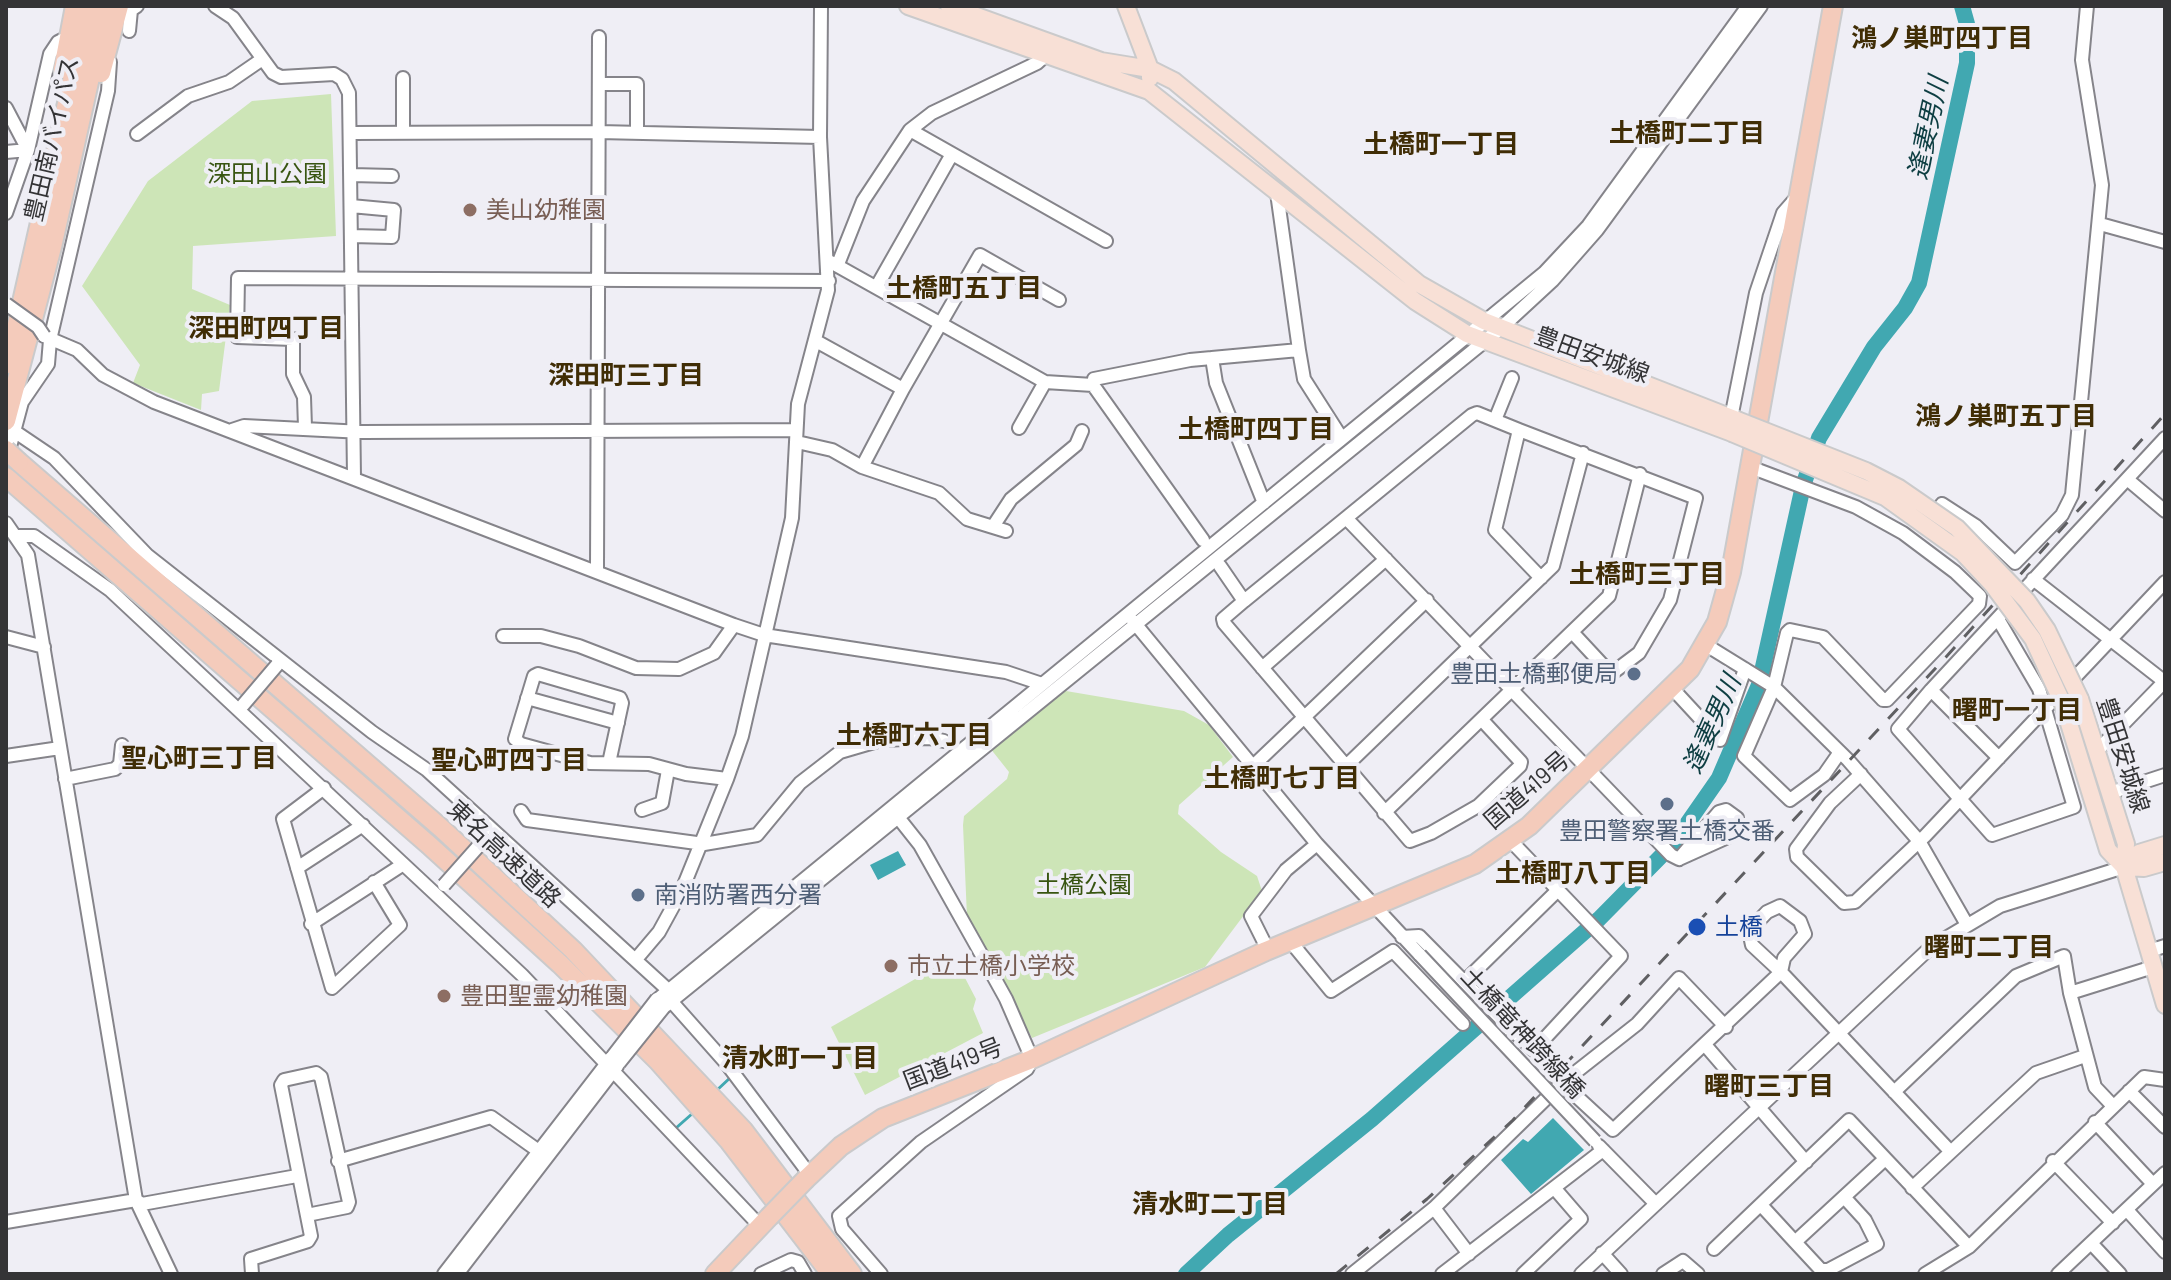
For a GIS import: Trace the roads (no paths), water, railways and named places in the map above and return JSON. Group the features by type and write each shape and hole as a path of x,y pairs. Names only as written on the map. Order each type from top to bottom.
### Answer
{"highway":[{"path":"11,354 14,293 75,6"},
{"name":"豊田南バイパス","path":"6,374 89,6"},
{"name":"豊田南バイパス","path":"10,426 41,335 52,247 106,6"},
{"path":"41,335 43,295 73,193 119,6"},
{"name":"国道419号","path":"715,1274 841,1146 883,1118 1032,1059 1268,950 1475,864 1511,841 1672,688 1706,645 1725,599 1833,6"},
{"name":"東名高速道路","path":"9,466 560,964 658,1061 729,1141 831,1274"},
{"name":"東名高速道路","path":"9,466 441,828 573,950 734,1119 852,1274"}],"main road":[{"name":"豊田安城線","path":"908,6 1149,91 1415,301 1475,338 1733,423"},
{"name":"豊田安城線","path":"949,6 1101,61 1150,69 1174,81 1419,284 1484,321 1733,423 1885,497 1963,553 1992,584 2033,639 2072,701 2096,752 2126,844 2124,867"},
{"path":"1126,6 1150,69 1149,91"},
{"name":"豊田安城線","path":"2072,701 2108,850 2124,867"},
{"path":"2124,867 2139,853 2165,845"},
{"path":"2124,867 2144,868 2165,862"},
{"path":"2124,867 2156,955 2165,1005"}],"street":[{"path":"129,31 131,10 137,6"},
{"path":"215,6 233,18 261,60 281,77 325,73 342,79 349,93 352,133 354,477"},
{"path":"637,958 659,932 682,890 727,779 742,736 792,518 798,404 816,341 832,262 820,137 821,6"},
{"path":"663,999 897,816 1475,338 1484,321 1544,273 1588,226 1748,6"},
{"path":"457,1274 663,999 1042,684 1132,620 1341,437 1475,338 1501,328 1553,280 1597,230 1761,6"},
{"path":"1915,541 1942,504 1976,526 2015,563 2070,502 2100,224 2099,164 2081,55 2087,6"},
{"path":"6,213 28,150 50,54 58,42 68,37"},
{"path":"597,571 599,37"},
{"path":"832,262 863,201 910,130 932,113 1037,63 1047,54"},
{"path":"137,134 188,96 229,82 261,60"},
{"path":"403,78 403,133"},
{"path":"599,84 637,84 637,133"},
{"path":"6,108 28,150"},
{"path":"910,130 1106,241"},
{"path":"352,133 599,132 820,137"},
{"path":"6,152 28,150"},
{"path":"877,286 952,154"},
{"path":"352,175 392,176"},
{"path":"1277,193 1304,379 1341,437"},
{"path":"1733,423 1756,293 1783,213 1797,197"},
{"path":"351,206 394,210 392,237 352,236"},
{"path":"2100,224 2165,242"},
{"path":"862,467 980,255 1059,300"},
{"path":"832,262 1045,382 1093,385"},
{"path":"305,427 304,397 293,374 293,339 237,337 238,278 353,281 829,281"},
{"path":"6,304 38,327 48,364 27,393 10,426 9,466"},
{"path":"41,335 77,350 103,375 154,402 734,625 764,635 1006,672 1042,684"},
{"path":"816,341 903,389"},
{"path":"1203,540 1093,385 1094,379 1212,358 1299,350"},
{"path":"1212,358 1216,383 1264,503"},
{"path":"1495,420 1512,378"},
{"path":"1019,428 1045,382"},
{"path":"1482,720 1521,762 1520,766 1478,806 1414,841 1344,768 1223,619 1472,415 1495,420 1696,498 1670,600 1647,644 1615,674 1611,674 1572,632"},
{"path":"10,426 54,458 147,555 279,662 427,770 637,958 663,999 726,1063 808,1177"},
{"path":"232,430 244,426 796,436 832,450 862,467 939,493 967,519 1000,528 1011,499 1076,445 1082,431"},
{"path":"1519,430 1495,530 1541,578"},
{"path":"1998,619 2031,671 2045,709 2073,810 1992,835 1898,729 1931,690 2165,438"},
{"path":"1344,768 1557,561 1583,453"},
{"path":"1750,467 1856,507 1915,541 1955,572 1980,600 1921,665 1883,700 1823,637 1790,630 1774,687 1744,756 1793,800 1824,775 1840,752"},
{"path":"1384,813 1609,596 1640,474"},
{"path":"2127,479 2165,511"},
{"path":"1346,518 1675,857"},
{"path":"6,523 28,555 136,1200 171,1274"},
{"path":"17,536 34,536 110,590 241,708 433,896 522,975 613,1064 764,1221"},
{"path":"1262,668 1386,559"},
{"path":"1220,566 1244,601"},
{"path":"2033,579 2165,681 2096,752"},
{"path":"1861,774 1830,803 1796,849 1797,857 1844,903 1851,902 1959,801 2165,582"},
{"path":"1252,767 1427,600"},
{"name":"土橋竜神跨線橋","path":"1132,620 1317,844 1656,1204"},
{"path":"503,636 541,636 579,646 636,668 664,669 706,660 725,641 734,625"},
{"path":"6,637 44,647"},
{"path":"1706,645 1774,687 1861,774 1919,841 1966,923"},
{"path":"241,708 279,662"},
{"path":"1672,688 1720,740 1747,670"},
{"path":"609,763 620,698 551,677 534,676 515,739 521,744 590,763 649,764 727,779"},
{"path":"1931,690 1999,758"},
{"path":"527,698 618,723"},
{"path":"521,811 527,820 699,844 757,835 800,783 840,752 881,740 929,738 944,741"},
{"path":"65,779 115,769 120,764 122,745"},
{"path":"6,756 60,748"},
{"path":"642,810 662,803 668,770"},
{"path":"2110,793 2165,775"},
{"path":"324,788 283,819 329,986 335,988 400,925 374,882"},
{"path":"1726,810 1737,818 1736,831 1730,836 1675,857 1719,812 1726,810"},
{"path":"881,1274 842,1229 839,1216 921,1142 1027,1069 1032,1059 1006,999 920,845 897,816"},
{"path":"297,868 363,825"},
{"path":"433,896 494,829"},
{"path":"1402,937 1419,936 1488,1005 1504,1027 1534,1050 1621,956 1511,841"},
{"path":"1268,950 1251,916 1286,870 1317,844"},
{"path":"311,924 402,865"},
{"path":"1581,1274 1931,947 1966,923 2000,906 2124,867"},
{"path":"1464,982 1558,890"},
{"path":"1562,1083 1613,1130 1706,1046 1781,972 1784,958 1805,934 1800,921 1780,906 1767,912 1749,931 1752,945 1781,972 1950,1151"},
{"path":"1290,941 1331,991 1393,951 1463,1024"},
{"path":"2070,993 2156,955"},
{"path":"1764,956 1784,958"},
{"path":"1894,1092 2016,976 2064,956 2070,993 2095,1087 2113,1106"},
{"path":"1352,1274 1434,1208 1562,1083 1637,1024 1679,978 1726,1027"},
{"path":"1706,1046 1806,1162"},
{"path":"1912,1188 2036,1073 2085,1056"},
{"path":"444,1274 613,1064"},
{"path":"252,1274 251,1259 310,1239 281,1085 284,1080 316,1073 321,1077 348,1205 307,1215"},
{"path":"1925,1274 1941,1271 1969,1247 2053,1161 2148,1075 2165,1080"},
{"path":"2129,1091 2165,1127"},
{"path":"338,1161 491,1117 540,1152"},
{"path":"1714,1249 1849,1120 1969,1247"},
{"path":"2095,1122 2153,1184"},
{"path":"1442,1274 1556,1190 1599,1146"},
{"path":"1795,1242 1885,1159"},
{"path":"2053,1161 2113,1223"},
{"path":"2058,1274 2165,1173"},
{"path":"6,1222 136,1200 142,1204 297,1176"},
{"path":"1523,1274 1581,1219 1556,1190"},
{"path":"1761,1205 1821,1270 1828,1270 1877,1244 1865,1220 1844,1197"},
{"path":"1434,1208 1469,1254"},
{"path":"2127,1210 2165,1252"},
{"path":"2091,1243 2120,1274"},
{"path":"1602,1253 1621,1274"},
{"path":"761,1274 791,1260 798,1262 805,1274"},
{"path":"1663,1274 1683,1261 1698,1274"}],"water":[{"path":"898,851 906,865 878,880 870,865"},
{"path":"1553,1118 1584,1150 1531,1194 1501,1160 1523,1139 1528,1142"}],"waterway":[{"name":"逢妻男川","path":"1186,1274 1228,1235 1372,1119 1599,919 1673,844 1719,778 1759,685 1803,486 1819,438 1874,347 1905,308 1919,283 1967,63 1967,24 1962,6"},
{"path":"716,1091 731,1077"},
{"path":"676,1128 693,1113"}],"railway":[{"path":"1336,1274 1427,1199 1513,1120 1946,657 2165,414"}],"place":[{"name":"美山幼稚園","path":"470,210"},
{"name":"豊田土橋郵便局","path":"1634,674"},
{"name":"豊田警察署土橋交番","path":"1667,804"},
{"name":"南消防署西分署","path":"638,895"},
{"name":"土橋","path":"1697,927"},
{"name":"市立土橋小学校","path":"891,966"},
{"name":"豊田聖霊幼稚園","path":"444,996"}],"district":[{"name":"鴻ノ巣町四丁目","path":"1942,38"},
{"name":"土橋町二丁目","path":"1687,133"},
{"name":"土橋町一丁目","path":"1441,144"},
{"name":"土橋町五丁目","path":"964,288"},
{"name":"深田町四丁目","path":"266,328"},
{"name":"深田町三丁目","path":"626,375"},
{"name":"鴻ノ巣町五丁目","path":"2006,416"},
{"name":"土橋町四丁目","path":"1256,429"},
{"name":"土橋町三丁目","path":"1647,574"},
{"name":"曙町一丁目","path":"2017,710"},
{"name":"土橋町六丁目","path":"914,735"},
{"name":"聖心町三丁目","path":"199,758"},
{"name":"聖心町四丁目","path":"509,760"},
{"name":"土橋町七丁目","path":"1282,778"},
{"name":"土橋町八丁目","path":"1573,873"},
{"name":"曙町二丁目","path":"1989,947"},
{"name":"清水町一丁目","path":"800,1058"},
{"name":"曙町三丁目","path":"1769,1086"},
{"name":"清水町二丁目","path":"1210,1204"}],"park label":[{"name":"深田山公園","path":"267,174"},
{"name":"土橋公園","path":"1084,885"}]}
